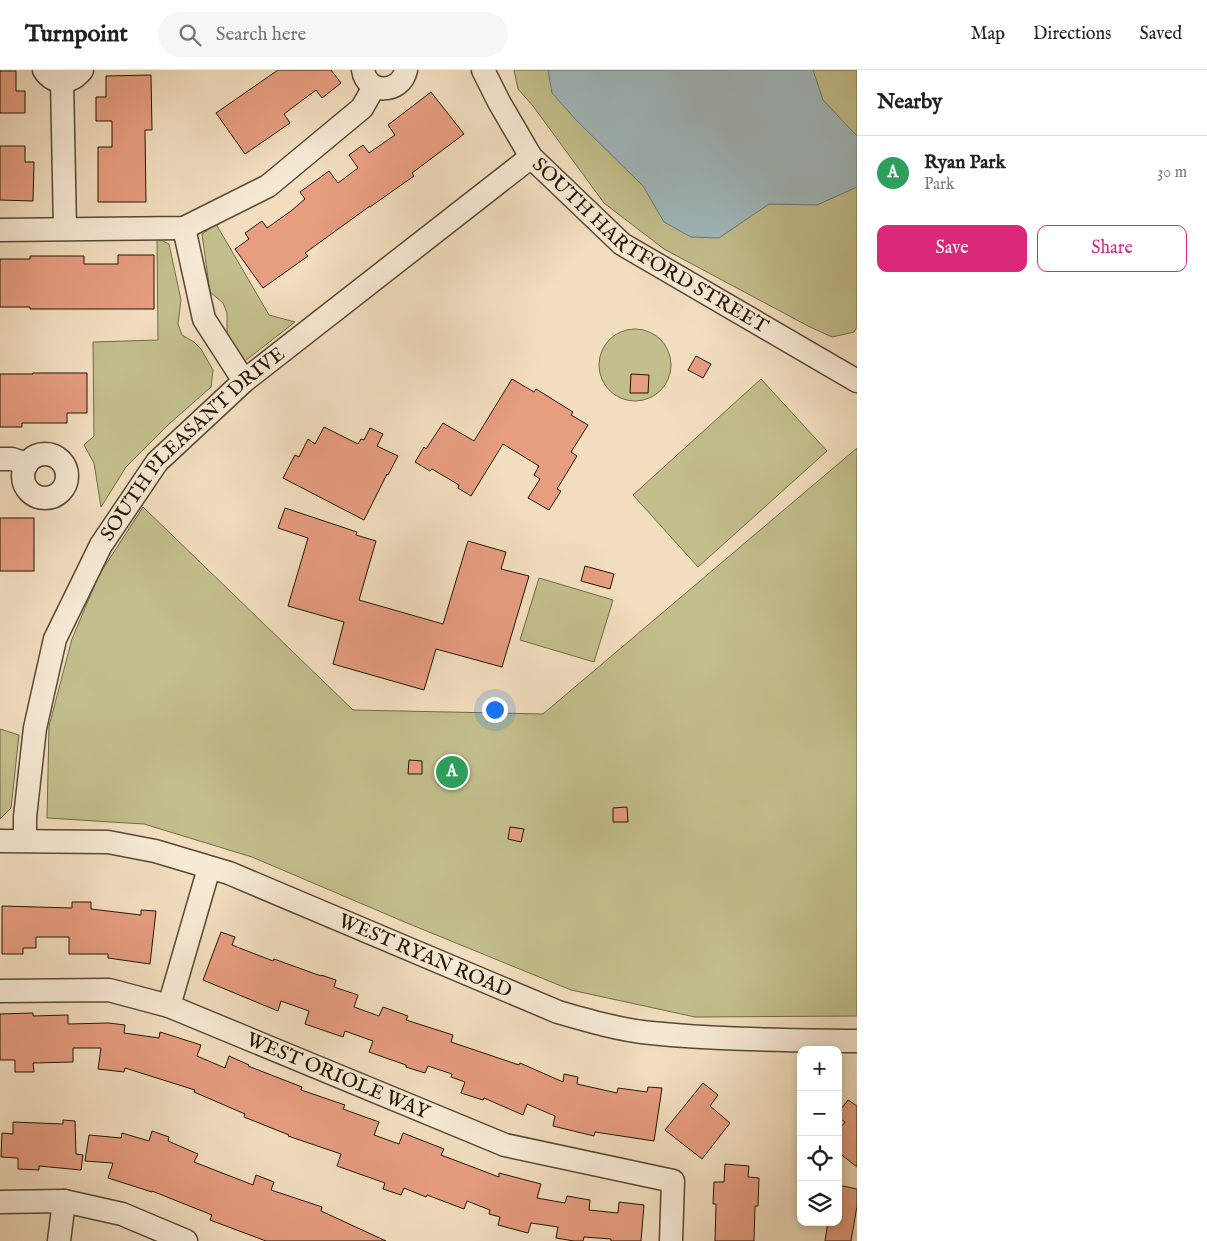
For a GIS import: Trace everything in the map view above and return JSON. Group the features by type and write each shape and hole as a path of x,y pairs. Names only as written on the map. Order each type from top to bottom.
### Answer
{"street":[{"path":"65,228 53,76 70,80 82,70"},
{"path":"0,230 184,228 268,186 362,108 368,78 381,89 390,89 397,86 406,70"},
{"name":"SOUTH HARTFORD STREET","path":"483,70 531,157 622,244 855,375"},
{"name":"SOUTH PLEASANT DRIVE","path":"25,840 25,816 35,728 54,639 101,544 159,460 244,381 531,157"},
{"path":"184,228 204,319 244,381"},
{"path":"0,459 12,459 27,464"},
{"name":"WEST RYAN ROAD","path":"0,840 108,842 154,851 230,873 558,1012 585,1020 650,1033 773,1040 857,1041"},
{"path":"169,1006 209,868"},
{"name":"WEST ORIOLE WAY","path":"0,991 109,990 169,1006 505,1145 673,1182 671,1241"},
{"path":"59,1241 64,1200"},
{"path":"0,1202 64,1200 122,1214 186,1241"}],"shaded area":[{"path":"514,70 857,70 857,327 854,332 832,337 808,326 664,249 604,203 533,106 518,89"},
{"path":"216,224 269,315 295,322 245,361 227,336 227,313 223,303 210,292 202,234"},
{"path":"157,238 169,244 181,300 178,324 182,335 201,349 213,370 211,387 169,424 126,467 101,507 94,463 84,445 94,436 93,342 158,340"},
{"path":"642,329 661,339 669,351 671,365 669,379 661,391 649,399 628,401 609,391 601,379 599,358 609,339 621,331"},
{"path":"761,379 827,451 698,567 633,495"},
{"path":"857,448 857,1016 695,1017 571,990 252,857 144,824 47,818 49,726 72,639 99,575 143,507 353,710 543,714"},
{"path":"539,578 613,600 594,662 520,640"},
{"path":"0,729 19,735 11,808 0,819"}],"water":[{"path":"548,70 813,70 823,100 857,136 857,187 817,205 769,204 719,238 691,237 664,222 643,186 577,121 552,93"}],"building":[{"path":"278,70 331,70 341,83 322,98 316,90 284,114 290,123 245,154 216,113"},
{"path":"0,71 16,71 16,91 25,91 25,113 0,113"},
{"path":"151,75 152,130 145,130 146,202 98,202 98,147 112,147 112,121 96,121 96,97 106,97 106,76"},
{"path":"431,92 464,134 412,173 414,176 305,253 308,256 263,288 235,249 249,239 245,233 262,221 267,228 291,211 305,199 300,192 329,171 338,183 358,168 349,155 363,145 369,153 395,135 388,125"},
{"path":"0,146 25,146 25,162 34,162 33,201 0,200"},
{"path":"118,255 154,255 154,309 30,309 30,307 0,307 0,259 30,259 30,256 84,256 84,264 118,264"},
{"path":"696,356 711,364 703,378 688,370"},
{"path":"87,373 87,413 67,413 67,423 22,423 22,427 0,427 0,374"},
{"path":"631,374 649,375 648,393 630,393"},
{"path":"512,379 534,392 536,389 573,412 571,415 588,425 571,452 577,456 557,489 561,491 549,510 528,498 540,479 534,475 539,466 503,444 471,496 458,488 459,485 432,469 430,471 415,462 443,423 474,441"},
{"path":"324,427 358,444 361,439 364,440 370,428 383,434 377,446 398,456 364,520 283,478 295,455 299,457 308,439 315,444"},
{"path":"285,508 357,532 356,535 376,541 359,600 443,624 468,541 506,552 501,569 529,576 502,667 436,649 424,690 333,664 344,622 288,606 308,538 278,528"},
{"path":"0,518 34,518 34,571 0,571"},
{"path":"585,566 614,574 610,589 581,581"},
{"path":"409,760 422,761 422,774 408,774"},
{"path":"627,807 628,822 613,822 613,808"},
{"path":"510,827 524,829 521,842 508,839"},
{"path":"72,902 91,902 91,909 141,915 141,910 156,911 150,964 108,958 108,954 69,954 69,937 36,937 36,948 23,948 23,954 2,954 2,906 72,908"},
{"path":"221,932 235,937 232,945 273,961 274,959 336,980 334,987 358,995 354,1007 379,1016 383,1007 408,1016 406,1020 453,1035 451,1042 519,1065 520,1063 563,1082 564,1074 578,1077 577,1084 617,1093 618,1088 647,1092 648,1087 662,1088 654,1141 595,1132 594,1136 553,1126 555,1116 527,1104 523,1115 484,1098 483,1100 461,1093 465,1082 451,1077 452,1074 428,1066 425,1073 406,1067 406,1065 369,1052 373,1041 345,1031 343,1037 305,1024 309,1011 281,1001 278,1011 203,980"},
{"path":"33,1013 33,1016 68,1015 68,1024 109,1023 125,1025 124,1033 159,1038 160,1032 201,1045 197,1056 225,1068 229,1056 248,1066 302,1087 301,1090 345,1105 343,1109 379,1122 374,1135 399,1144 403,1133 444,1149 441,1155 499,1177 499,1173 541,1184 537,1198 565,1203 567,1196 590,1200 589,1210 618,1213 619,1202 644,1205 641,1241 611,1241 611,1239 584,1237 583,1241 574,1241 556,1238 558,1227 531,1223 528,1233 498,1225 500,1217 489,1214 490,1210 467,1201 464,1209 404,1188 401,1195 383,1189 385,1183 337,1166 341,1154 288,1136 244,1117 245,1114 194,1092 195,1090 125,1068 124,1072 98,1069 101,1048 73,1048 73,1062 33,1063 34,1072 15,1072 15,1060 0,1060 0,1014"},
{"path":"703,1083 718,1095 710,1106 730,1123 702,1159 665,1130"},
{"path":"848,1100 857,1106 857,1167 842,1155 842,1126 845,1122 842,1120 842,1108"},
{"path":"63,1120 75,1121 76,1154 83,1155 81,1170 39,1166 39,1170 18,1169 18,1158 1,1157 2,1133 13,1134 13,1122 63,1124"},
{"path":"152,1131 169,1137 168,1141 198,1154 194,1162 253,1185 256,1175 274,1182 271,1190 322,1207 321,1211 386,1241 266,1241 210,1220 212,1215 152,1191 108,1178 113,1163 85,1161 89,1135 121,1138 122,1133 149,1141"},
{"path":"725,1164 749,1166 748,1177 759,1178 758,1206 755,1206 754,1241 715,1241 716,1204 713,1204 714,1182 724,1182"},
{"path":"842,1186 857,1189 857,1206 851,1241 825,1241 827,1226 842,1226"}],"place":[{"name":"Ryan Park","path":"452,772"}]}
